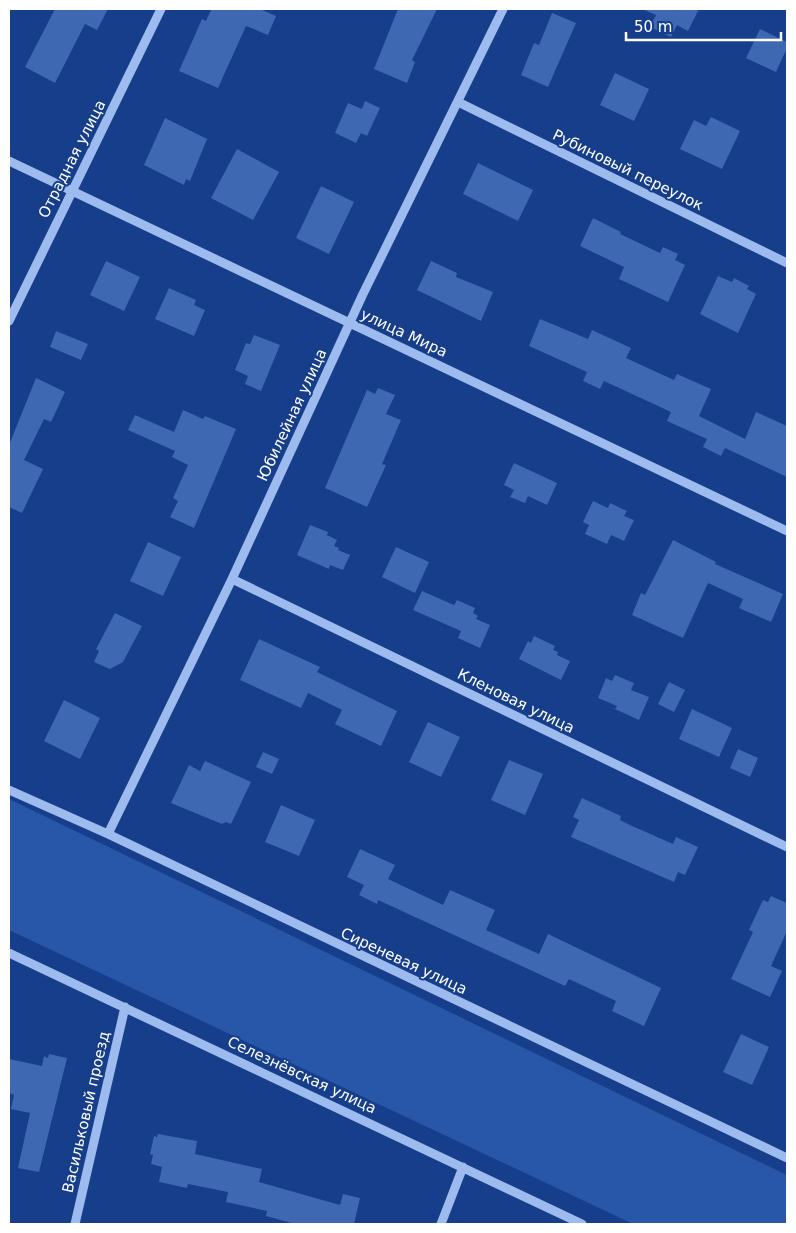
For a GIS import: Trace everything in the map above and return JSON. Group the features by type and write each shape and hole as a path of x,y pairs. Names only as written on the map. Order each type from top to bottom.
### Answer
{"street":[{"name":"Отрадная улица","path":"9,321 161,9"},
{"name":"Юбилейная улица","path":"108,834 232,579 350,322 502,9"},
{"name":"Рубиновый переулок","path":"458,102 787,263"},
{"name":"улица Мира","path":"9,161 787,531"},
{"name":"Кленовая улица","path":"232,579 787,847"},
{"name":"Сиреневая улица","path":"9,790 108,834 787,1158"},
{"name":"Селезнёвская улица","path":"9,952 582,1224"},
{"name":"Васильковый проезд","path":"75,1224 125,1007"},
{"path":"441,1224 463,1167"}],"shaded area":[{"path":"9,799 787,1175 787,1224 633,1224 9,930"}],"building":[{"path":"55,9 108,9 97,30 85,24 55,83 25,67"},
{"path":"208,9 260,9 276,16 268,35 246,26 218,88 179,71 202,19 206,21 211,10"},
{"path":"398,9 437,9 412,60 415,62 407,83 374,69"},
{"path":"642,9 699,9 688,31 677,25 671,37 650,27 656,15"},
{"path":"552,13 576,23 548,87 521,75 534,43 539,45"},
{"path":"760,29 787,42 787,48 776,72 746,58"},
{"path":"615,73 649,89 634,121 600,105"},
{"path":"365,101 380,108 367,136 361,133 356,143 335,133 348,103 362,109"},
{"path":"711,117 740,131 722,169 680,149 694,120 706,126"},
{"path":"165,118 207,139 190,181 186,179 184,185 144,165"},
{"path":"237,149 279,172 253,220 211,198"},
{"path":"478,163 533,190 518,221 463,194"},
{"path":"321,186 354,202 329,254 296,238"},
{"path":"593,218 621,232 620,234 660,253 663,247 678,254 675,260 685,265 668,302 619,279 624,267 580,246"},
{"path":"106,261 140,277 124,311 90,295"},
{"path":"431,261 457,273 456,277 493,292 481,321 417,290"},
{"path":"718,276 732,282 734,278 749,286 747,289 756,294 738,333 700,314"},
{"path":"169,288 196,300 194,305 205,310 194,336 155,319"},
{"path":"540,319 588,339 592,330 631,348 626,358 674,380 677,374 711,389 699,416 745,439 756,412 787,426 787,477 725,448 721,456 703,447 707,439 667,421 671,412 604,381 600,389 583,381 587,372 529,346"},
{"path":"56,331 88,344 81,360 50,347"},
{"path":"254,335 280,345 261,391 245,384 248,376 235,370 246,343 250,344"},
{"path":"36,378 65,392 51,422 44,419 24,460 43,469 22,513 9,507 9,445"},
{"path":"378,388 395,395 386,414 401,420 382,464 386,465 367,507 325,488 367,390 375,394"},
{"path":"183,410 203,419 205,416 236,429 194,528 170,517 178,501 173,498 188,465 172,457 175,451 128,430 135,415 174,432"},
{"path":"514,463 557,483 547,505 528,496 525,503 510,497 514,490 504,485"},
{"path":"593,501 608,508 610,503 627,511 624,516 634,520 624,541 611,535 607,544 585,534 589,525 583,522"},
{"path":"310,525 328,532 327,535 337,540 334,546 339,548 338,550 350,555 343,570 330,565 329,569 297,555"},
{"path":"673,540 716,562 715,564 783,594 771,622 739,608 743,599 708,583 683,638 632,615 641,593 645,595"},
{"path":"148,542 181,557 163,596 130,581"},
{"path":"396,547 429,562 415,593 382,577"},
{"path":"422,591 454,605 457,600 475,608 473,613 478,616 476,619 490,625 480,648 458,638 461,631 413,610"},
{"path":"115,613 142,626 123,662 110,669 94,662 99,651 96,649"},
{"path":"534,636 555,646 553,650 558,652 557,655 570,661 561,680 519,659 528,641 531,643"},
{"path":"259,639 320,667 317,672 397,711 381,746 335,724 342,710 308,693 301,708 240,680"},
{"path":"615,675 634,683 631,690 649,697 639,720 615,709 617,706 598,698 606,678 612,681"},
{"path":"669,682 685,690 674,712 658,704"},
{"path":"64,700 100,718 80,759 44,741"},
{"path":"692,709 732,728 719,757 679,739"},
{"path":"428,722 460,737 441,777 409,762"},
{"path":"738,749 758,758 750,777 730,768"},
{"path":"263,752 279,759 272,774 256,767"},
{"path":"509,760 543,774 525,815 491,800"},
{"path":"205,761 251,782 231,824 226,822 222,824 171,803 189,765 200,771"},
{"path":"582,798 621,816 620,820 673,844 676,837 698,847 685,875 678,872 674,882 571,837 579,820 573,817"},
{"path":"281,805 315,820 299,856 265,842"},
{"path":"360,849 395,865 388,879 443,905 450,890 495,910 486,930 539,954 548,934 661,988 644,1026 612,1011 616,1001 569,979 565,986 378,900 377,904 359,895 364,885 347,877"},
{"path":"771,896 787,903 787,931 771,966 782,971 770,997 731,979 753,932 749,930 763,900 768,902"},
{"path":"741,1034 769,1047 752,1085 723,1072"},
{"path":"49,1054 67,1058 39,1172 18,1168 30,1113 11,1109 14,1095 9,1093 9,1059 42,1066 44,1056 48,1058"},
{"path":"158,1134 197,1141 195,1154 262,1169 259,1182 340,1205 343,1194 360,1198 354,1224 295,1224 266,1216 267,1211 226,1202 228,1192 188,1184 187,1188 159,1182 162,1167 151,1164 153,1155 150,1154 154,1136 157,1137"}]}
